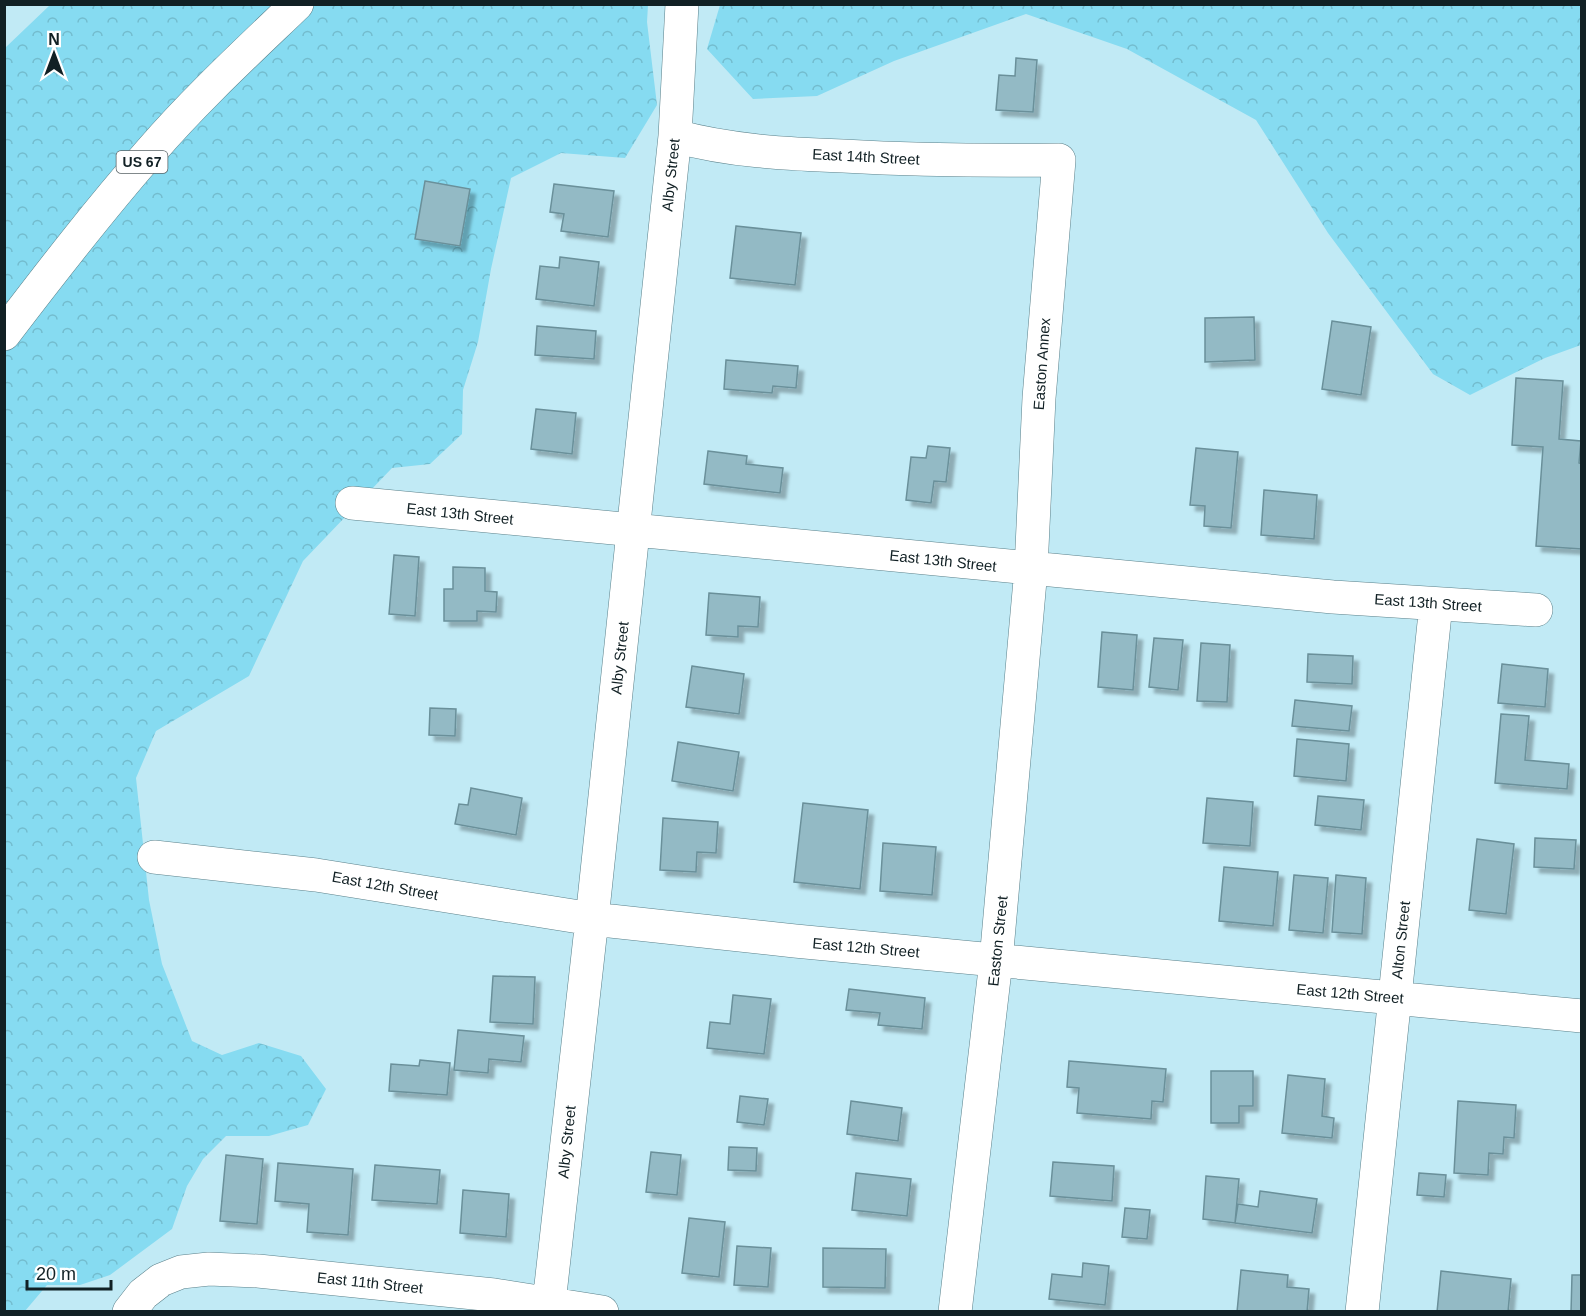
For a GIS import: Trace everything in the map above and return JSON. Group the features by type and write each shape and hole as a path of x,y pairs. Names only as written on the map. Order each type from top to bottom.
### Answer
{"main road":[{"name":"US 67","path":"4,334 68,250 152,150 198,100 297,4"},
{"name":"Alby Street","path":"548,1308 592,919 675,136 682,4"},
{"name":"East 14th Street","path":"675,136 708,145 802,155 948,161 1059,160"},
{"name":"Easton Annex","path":"1031,569 1040,398 1059,160"},
{"name":"East 13th Street","path":"352,503 1333,597 1536,610"},
{"name":"Easton Street","path":"955,1311 996,961 1031,569"},
{"name":"Alton Street","path":"1362,1311 1436,604"},
{"name":"East 12th Street","path":"154,857 316,874 592,919 996,961 1581,1016"},
{"name":"East 11th Street","path":"136,1303 161,1280 181,1272 209,1269 258,1271 494,1295 548,1308 603,1311"}],"green space":[{"path":"50,5 648,5 647,22 657,105 625,158 561,153 511,178 478,342 463,390 462,434 430,464 392,468 303,561 249,676 156,731 136,778 149,900 162,964 192,1041 222,1055 259,1043 301,1056 326,1089 308,1125 269,1136 226,1136 203,1159 187,1186 172,1229 110,1275 80,1285 47,1285 25,1311 5,1312 5,48"},
{"path":"720,5 1581,5 1581,345 1545,358 1470,395 1433,374 1328,233 1256,120 1127,49 1026,14 894,61 817,96 753,99 707,49"}],"building":[{"path":"1016,58 1037,60 1033,112 996,110 999,75 1015,76"},
{"path":"425,181 470,189 460,246 415,239"},
{"path":"554,184 614,191 608,237 561,231 564,214 550,212"},
{"path":"736,226 801,233 795,285 730,278"},
{"path":"560,257 599,262 594,306 536,299 540,266 559,268"},
{"path":"1254,317 1255,360 1205,362 1205,318"},
{"path":"1332,321 1371,327 1361,395 1322,389"},
{"path":"537,326 596,331 594,359 535,355"},
{"path":"726,360 798,366 796,388 773,386 772,393 724,389"},
{"path":"1516,378 1563,381 1559,439 1581,441 1579,463 1582,464 1582,549 1536,546 1543,447 1512,445"},
{"path":"536,409 576,413 572,454 531,449"},
{"path":"928,446 950,448 946,482 934,481 931,503 906,500 911,457 926,458"},
{"path":"1196,448 1238,452 1231,528 1204,526 1205,506 1190,505"},
{"path":"708,451 747,456 746,464 783,468 780,493 704,484"},
{"path":"1264,490 1317,495 1314,539 1261,535"},
{"path":"394,555 419,557 415,616 389,614"},
{"path":"453,567 485,568 485,591 497,592 496,612 477,611 477,621 444,621 444,589 453,589"},
{"path":"709,593 760,597 758,627 738,626 738,637 706,635"},
{"path":"1102,632 1137,635 1133,690 1098,687"},
{"path":"1154,638 1183,640 1178,690 1149,687"},
{"path":"1201,643 1230,645 1227,702 1197,701"},
{"path":"1308,654 1353,656 1352,684 1307,682"},
{"path":"1502,664 1548,669 1545,707 1498,703"},
{"path":"692,666 744,674 739,714 686,707"},
{"path":"1295,700 1352,706 1349,731 1292,726"},
{"path":"430,708 456,709 455,736 429,735"},
{"path":"1501,714 1529,716 1525,760 1569,764 1567,789 1495,783"},
{"path":"1297,739 1349,744 1346,781 1294,776"},
{"path":"678,742 739,752 733,791 672,781"},
{"path":"471,788 522,798 516,835 455,824 459,804 468,805"},
{"path":"1318,796 1364,800 1361,830 1315,825"},
{"path":"1207,798 1253,802 1250,846 1203,843"},
{"path":"803,803 868,810 860,889 794,882"},
{"path":"663,818 718,822 716,853 697,852 696,872 660,870"},
{"path":"1535,838 1576,840 1574,869 1534,867"},
{"path":"1477,839 1514,844 1506,914 1469,910"},
{"path":"883,843 936,847 932,895 880,891"},
{"path":"1224,867 1278,872 1273,926 1219,921"},
{"path":"1294,875 1328,878 1323,933 1289,930"},
{"path":"1336,875 1366,878 1362,934 1332,932"},
{"path":"493,976 535,977 533,1024 490,1022"},
{"path":"849,989 925,998 922,1029 878,1025 880,1013 846,1010"},
{"path":"733,995 771,999 764,1054 707,1048 710,1022 730,1024"},
{"path":"458,1030 524,1036 521,1062 489,1059 488,1073 454,1070"},
{"path":"420,1060 450,1063 447,1095 389,1091 391,1064 419,1066"},
{"path":"1069,1061 1166,1069 1163,1102 1152,1101 1151,1119 1077,1113 1079,1088 1067,1087"},
{"path":"1211,1071 1253,1071 1253,1106 1239,1106 1239,1123 1211,1123"},
{"path":"1288,1075 1325,1079 1322,1116 1334,1118 1332,1138 1282,1133"},
{"path":"740,1096 768,1099 764,1125 737,1122"},
{"path":"851,1101 902,1108 898,1141 847,1134"},
{"path":"1458,1101 1516,1105 1514,1138 1504,1137 1503,1154 1489,1153 1488,1175 1454,1173"},
{"path":"729,1147 757,1148 756,1171 728,1170"},
{"path":"651,1152 681,1155 677,1195 646,1192"},
{"path":"226,1155 263,1159 257,1224 220,1221"},
{"path":"1053,1162 1114,1166 1112,1201 1050,1196"},
{"path":"278,1163 353,1169 348,1235 307,1232 309,1204 275,1201"},
{"path":"375,1165 440,1170 437,1204 372,1200"},
{"path":"856,1173 911,1179 907,1216 852,1210"},
{"path":"1419,1173 1446,1175 1444,1197 1417,1195"},
{"path":"1206,1176 1239,1179 1235,1223 1203,1219"},
{"path":"463,1190 509,1194 506,1237 460,1233"},
{"path":"1260,1191 1317,1199 1312,1233 1235,1223 1238,1204 1258,1207"},
{"path":"1125,1208 1150,1210 1147,1239 1122,1237"},
{"path":"689,1218 725,1222 719,1277 682,1273"},
{"path":"737,1246 771,1248 768,1287 734,1285"},
{"path":"823,1248 886,1249 885,1288 823,1287"},
{"path":"1083,1263 1109,1266 1105,1305 1049,1299 1052,1274 1082,1277"},
{"path":"1241,1270 1288,1275 1287,1287 1309,1289 1307,1312 1237,1312"},
{"path":"1441,1271 1511,1279 1508,1312 1437,1312"},
{"path":"1572,1275 1582,1275 1582,1312 1571,1312"}]}
